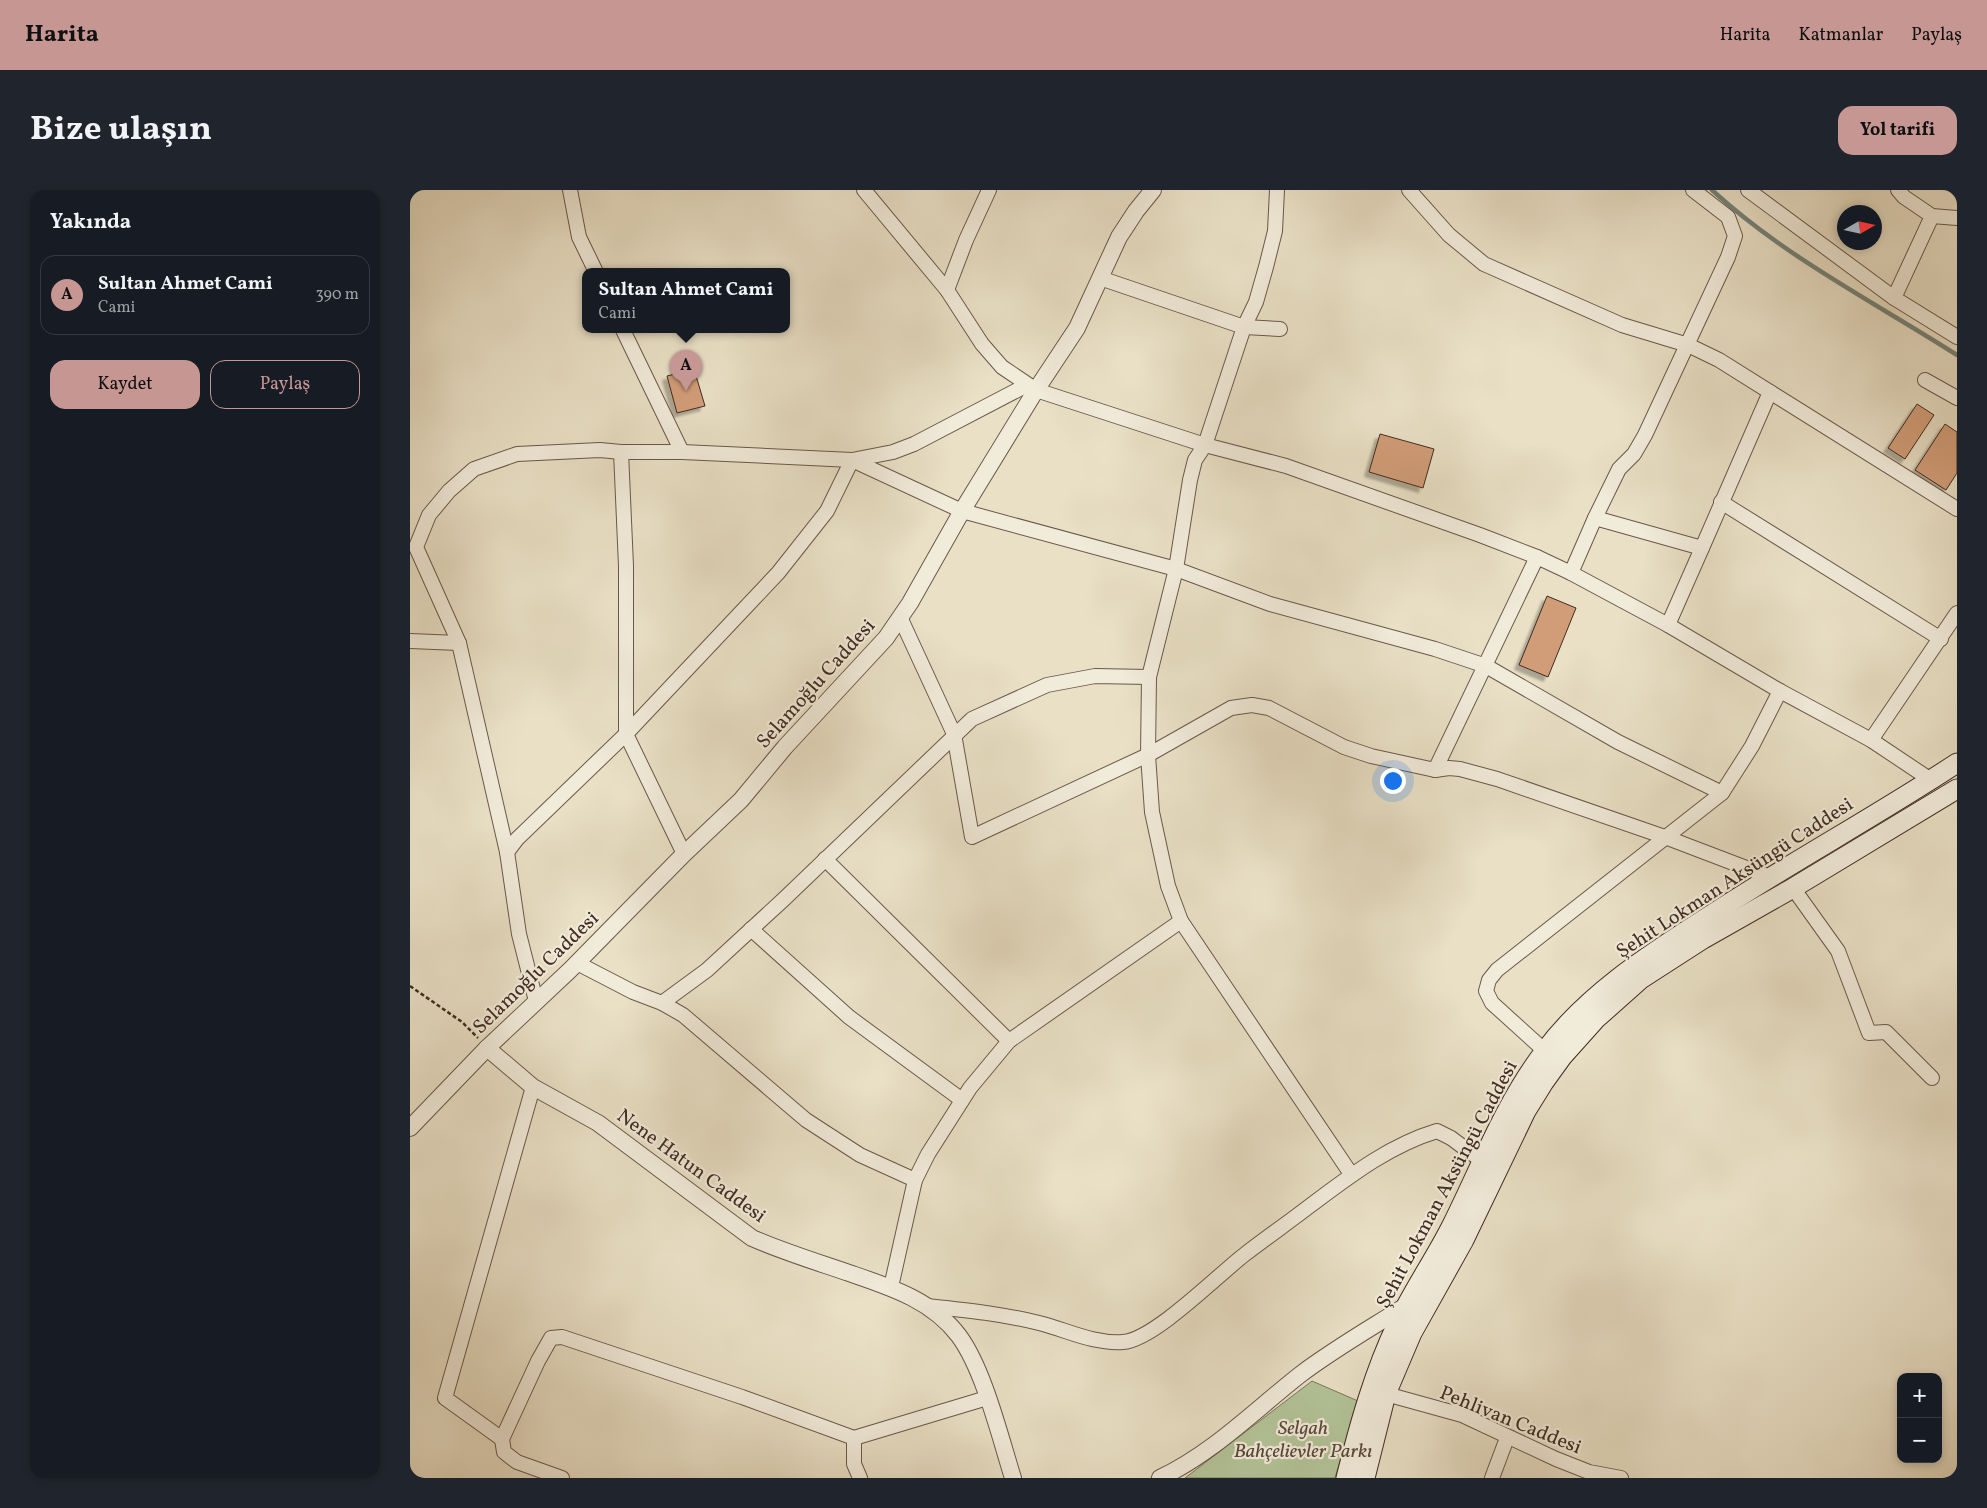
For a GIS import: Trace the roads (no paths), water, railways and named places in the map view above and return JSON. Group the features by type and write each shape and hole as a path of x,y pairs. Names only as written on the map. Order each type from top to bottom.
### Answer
{"main road":[{"name":"Şehit Lokman Aksüngü Caddesi","path":"1346,1478 1380,1366 1395,1327 1451,1226 1521,1085 1545,1051 1574,1018 1602,992 1648,955 1770,877 1957,763"},
{"name":"Şehit Lokman Aksüngü Caddesi","path":"1365,1478 1386,1394 1412,1333 1464,1240 1526,1111 1562,1057 1596,1019 1641,979 1703,939 1956,792"}],"street":[{"path":"570,190 579,237 594,268"},
{"path":"864,190 947,290 982,344 1002,367 1032,388 1205,444 1286,466 1537,557 1668,625 1780,691 1871,740 1931,780"},
{"path":"947,290 966,240 989,190"},
{"name":"Selamoğlu Caddesi","path":"410,1128 487,1048 577,963 684,854 741,800 785,747 886,638 900,618 1032,388 1077,328 1118,238 1153,190"},
{"path":"1277,190 1275,231 1256,302 1244,327 1205,444 1195,460 1176,569 1149,678 1148,755 1152,812 1168,886 1181,921 1351,1174"},
{"path":"1409,190 1449,234 1484,264 1622,325 1688,345 1719,360 1957,509"},
{"path":"1571,573 1594,518 1619,468 1634,454 1646,435 1725,265 1734,236 1728,217 1692,190"},
{"path":"1748,190 1894,298 1957,337"},
{"path":"1898,190 1904,197 1932,216 1957,218"},
{"path":"1894,298 1932,216"},
{"path":"1100,278 1244,327 1280,329"},
{"path":"624,333 682,452"},
{"path":"1925,380 1957,398"},
{"path":"536,1001 519,934 507,852 459,643 413,542 429,515 449,491 474,469 517,454 600,450 852,460 893,452 914,444 1032,388"},
{"path":"1668,625 1770,392"},
{"path":"621,452 626,566 626,734 684,854"},
{"path":"852,460 962,511 1176,569 1270,604 1435,649 1486,666 1618,742 1722,794"},
{"path":"507,852 517,839 626,734 778,573 827,511 852,460"},
{"path":"1721,502 1941,639"},
{"path":"1594,518 1702,548"},
{"path":"1435,770 1537,557"},
{"path":"1871,740 1957,613"},
{"path":"900,618 954,734 972,837 1148,755 1231,708 1252,705 1269,708 1344,747 1371,756 1435,770 1460,769 1497,779 1665,837 1770,877"},
{"path":"410,641 459,643"},
{"path":"662,1003 707,970 972,719 1047,685 1094,676 1149,678"},
{"path":"1545,1051 1492,1003 1486,991 1489,980 1497,970 1722,794 1752,746 1780,691"},
{"path":"825,859 1009,1041"},
{"path":"1793,888 1838,951 1869,1033 1886,1032 1932,1078"},
{"path":"891,1287 915,1180 962,1100 1009,1041 1181,921"},
{"path":"751,929 849,1017 962,1100"},
{"path":"577,963 633,992 662,1003 683,1015 806,1120 860,1155 915,1180"},
{"name":"Nene Hatun Caddesi","path":"487,1048 533,1087 598,1123 752,1238 774,1248 891,1287 911,1296 944,1319 960,1337 975,1366 1013,1478"},
{"path":"502,1439 445,1398 533,1087"},
{"path":"927,1306 973,1311 1038,1323 1095,1341 1125,1342 1147,1334 1244,1256 1351,1174 1420,1136 1437,1131 1451,1138 1482,1161"},
{"path":"1161,1478 1203,1452 1254,1414 1302,1373 1406,1305"},
{"path":"562,1478 517,1462 504,1452 502,1439 538,1361 551,1338 562,1337 742,1396 854,1438 987,1398"},
{"name":"Pehlivan Caddesi","path":"1386,1394 1462,1416 1508,1438 1590,1472 1621,1478"},
{"path":"854,1438 854,1464 860,1478"},
{"path":"1492,1478 1508,1438"}],"waterway":[{"path":"1712,190 1769,237 1800,258 1957,355"}],"place":[{"name":"Sultan Ahmet Cami","path":"686,391"}],"park label":[{"name":"Selgah Bahçelievler Parkı","path":"1303,1438"}]}
